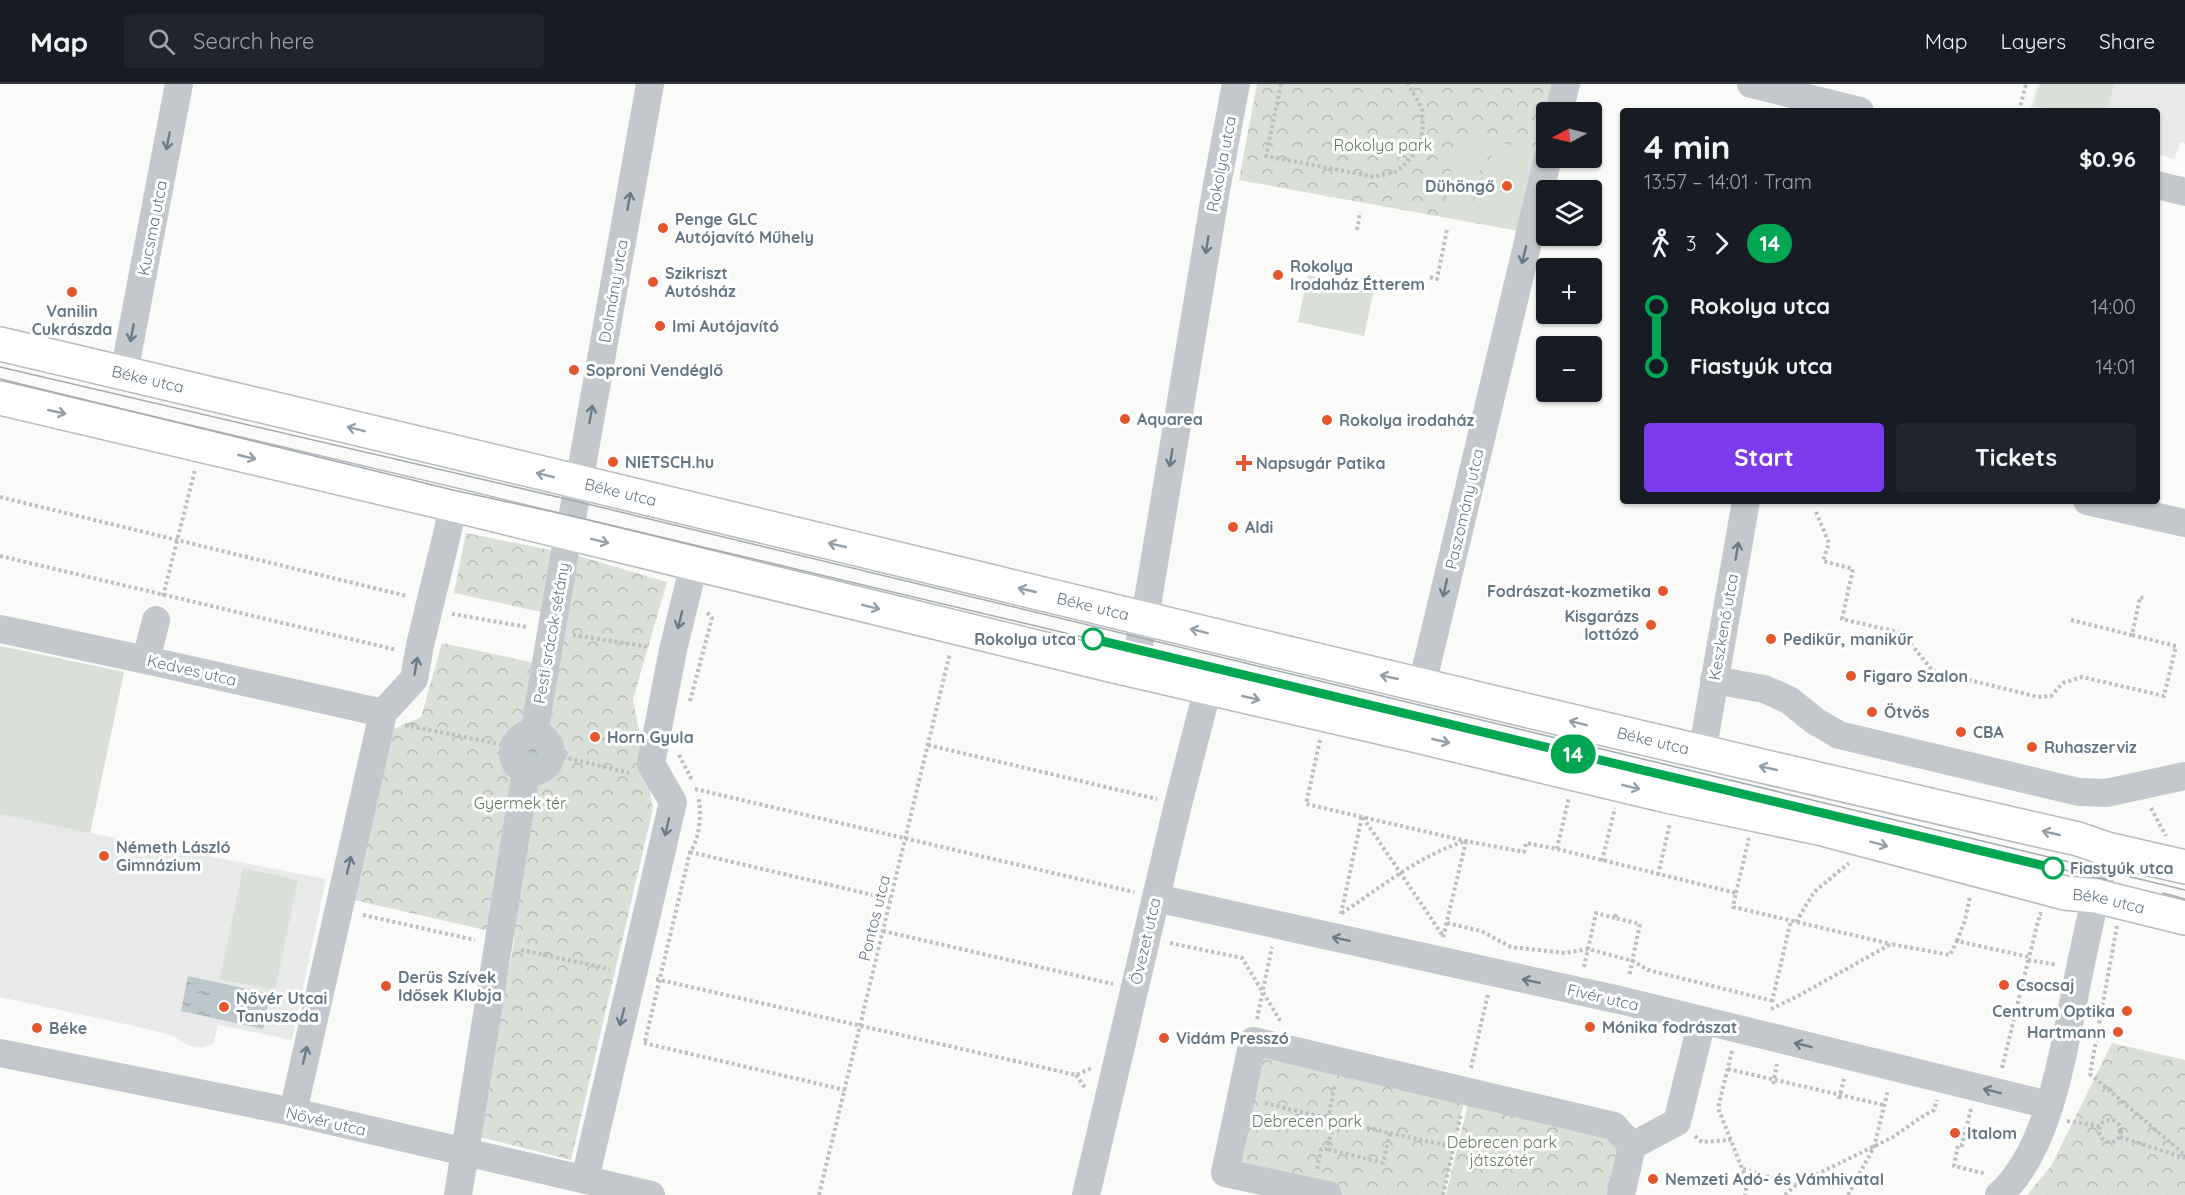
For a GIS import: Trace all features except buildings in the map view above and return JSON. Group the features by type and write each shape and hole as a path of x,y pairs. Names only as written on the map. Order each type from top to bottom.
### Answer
{"main road":[{"name":"Béke utca","path":"0,344 1701,753 2078,839 2107,849 2176,865"},
{"name":"Béke utca","path":"0,398 454,505 1208,688 1856,838 2065,892 2096,896 2185,918"}],"street":[{"name":"Kucsma utca","path":"124,373 179,84"},
{"name":"Dolmány utca","path":"569,533 650,84"},
{"name":"Rokolya utca","path":"1133,670 1145,618 1216,190 1236,84"},
{"path":"1562,102 1566,84"},
{"path":"1751,84 1849,108"},
{"name":"Paszomány utca","path":"1422,685 1546,168"},
{"path":"2160,186 2185,192"},
{"name":"Keszkenő utca","path":"1701,753 1745,504"},
{"path":"2100,504 2185,523"},
{"path":"293,1112 383,717 414,679 454,505"},
{"name":"Pesti srácok sétány","path":"533,745 569,533"},
{"path":"585,1179 673,802 651,764 673,651 694,564"},
{"path":"146,660 160,608"},
{"name":"Kedves utca","path":"0,630 146,660 383,717"},
{"path":"1714,680 1764,689 1789,700 1815,721 1839,735 2079,792 2106,793 2185,776"},
{"name":"Övezet utca","path":"1086,1195 1178,804 1208,688"},
{"path":"458,1195 526,772 516,764 513,758 533,745"},
{"path":"2005,1189 2027,1161 2049,1105 2067,1034 2107,849"},
{"name":"Fivér utca","path":"1156,898 1277,926 1338,926 1435,948 1578,991 1702,1021 1757,1024 1893,1067 2049,1105"},
{"path":"1621,1195 1632,1146 1677,1122 1702,1021"},
{"path":"1328,1195 1225,1173 1253,1041 1614,1126 1632,1146"},
{"name":"Nővér utca","path":"0,1053 293,1112 651,1195"}],"path":[{"path":"1281,84 1266,156 1375,177 1395,172 1407,163 1419,147 1424,127 1422,108 1408,84"},
{"path":"2020,108 2026,84"},
{"path":"1357,230 1360,212"},
{"path":"1430,277 1437,279 1447,230"},
{"path":"160,608 201,446"},
{"path":"0,497 430,606 552,632 673,651"},
{"path":"1816,512 1828,543 1823,561 1854,569 1842,619 1902,633 1933,670 2038,697 2051,696 2063,683 2082,677 2164,696 2176,646 2071,620"},
{"path":"0,556 160,608 418,655"},
{"path":"2132,635 2140,597 2145,599"},
{"name":"Pontos utca","path":"819,1195 952,647"},
{"path":"1325,715 1306,804 1524,852 1526,843 1557,849 1736,893"},
{"path":"383,717 533,745 662,782 905,837 1156,898"},
{"path":"928,745 1178,804"},
{"path":"1557,849 1574,773"},
{"path":"1602,861 1620,784"},
{"path":"2142,784 2146,798 2169,841 2176,865"},
{"path":"1755,815 1733,907 1891,944 1950,955 1965,920 1976,870"},
{"path":"1362,816 1400,874 1435,948"},
{"path":"1338,926 1362,816"},
{"path":"1658,874 1671,818"},
{"path":"1796,922 1814,892 1851,862 1856,838"},
{"path":"1338,926 1400,874 1447,847 1466,841"},
{"path":"1435,948 1447,923 1466,841"},
{"path":"690,852 890,899"},
{"path":"1578,991 1596,913 1616,916 1640,924 1624,1001"},
{"path":"2005,1189 1988,1175 1954,1166 1958,1145 1962,1145 1986,1090 2040,914 2050,913"},
{"path":"1745,1195 1747,1181 1718,1108 1728,1069 1773,1001 1791,920"},
{"path":"1447,923 1480,931 1511,947 1565,953 1588,949 1633,961 1648,969 1773,1001"},
{"path":"2117,925 2090,1074 2185,1156"},
{"path":"1253,1041 1277,926"},
{"path":"883,931 1134,989"},
{"path":"1146,937 1242,958 1299,1052"},
{"path":"1957,941 2028,957"},
{"path":"1757,1024 1798,996 1891,944"},
{"path":"632,974 1076,1075 1118,1058"},
{"path":"644,1043 845,1090"},
{"path":"1328,1119 1339,1060"},
{"path":"1848,1195 1874,1147 1893,1067"},
{"path":"1728,1069 1884,1105"},
{"path":"1785,1195 1796,1185 1893,1137 1934,1110 1942,1079"},
{"path":"1241,1097 1453,1147"},
{"path":"1327,1149 1334,1120"},
{"path":"2106,1120 2115,1121 2121,1128 2120,1137 2113,1143 2104,1142 2098,1135 2099,1126 2106,1120"},
{"path":"1677,1122 1702,1142 1731,1140"},
{"path":"1321,1149 1383,1163 1390,1133"},
{"path":"2120,1137 2185,1156"},
{"path":"1743,1169 1796,1185"}],"shaded area":[{"path":"2037,84 2185,84 2185,144 2180,142 2174,159 2160,155 2160,108 2031,108"},
{"name":"Németh László Gimnázium","path":"0,646 124,672 90,833 326,879 292,1040 218,1025 213,1044 202,1047 190,1046 171,1035 0,997"}],"green space":[{"name":"Rokolya park","path":"1257,84 1555,84 1549,102 1536,102 1536,156 1519,231 1239,180"},
{"path":"2040,84 2114,84 2108,108 2046,108 2034,105"},
{"path":"1459,135 1486,141 1469,218 1443,212"},
{"name":"Dühöngő","path":"1495,141 1536,151 1536,159 1519,231 1476,221"},
{"path":"1308,275 1374,289 1364,336 1298,322"},
{"path":"466,533 555,551 542,612 454,593"},
{"name":"Gyermek tér","path":"565,552 667,582 633,699 653,808 571,1160 476,1136 515,937 350,899 389,731 421,717 442,643 535,663"},
{"path":"0,646 124,672 90,833 0,814"},
{"path":"243,868 298,880 275,990 220,979"},
{"name":"Debrecen park","path":"1253,1041 1466,1092 1443,1195 1342,1195 1317,1188 1225,1173"},
{"path":"2112,1043 2185,1060 2185,1195 2027,1195 2051,1166"},
{"name":"Debrecen park játszótér","path":"1469,1100 1609,1132 1620,1148 1609,1195 1446,1195"}],"water":[{"path":"531,738 542,742 546,753 542,764 531,768 520,764 516,753 520,742"},
{"path":"188,976 270,994 263,1029 181,1011"}],"tram line":[{"path":"0,367 575,501 2185,890"},
{"path":"0,379 453,490 572,516 2107,880"},
{"name":"14","path":"1093,639 2053,868"},
{"path":"2163,893 2185,899"}],"place":[{"name":"Dühöngő","path":"1507,186"},
{"name":"Penge GLC Autójavító Műhely","path":"663,228"},
{"name":"Rokolya Irodaház Étterem","path":"1278,275"},
{"name":"Szikriszt Autósház","path":"653,282"},
{"name":"Vanilin Cukrászda","path":"72,292"},
{"name":"Imi Autójavító","path":"660,326"},
{"name":"Soproni Vendéglő","path":"574,370"},
{"name":"Aquarea","path":"1125,419"},
{"name":"Rokolya irodaház","path":"1327,420"},
{"name":"NIETSCH.hu","path":"613,462"},
{"name":"Napsugár Patika","path":"1244,463"},
{"name":"Aldi","path":"1233,527"},
{"name":"Fodrászat-kozmetika","path":"1663,591"},
{"name":"Kisgarázs lottózó","path":"1651,625"},
{"name":"Rokolya utca","path":"1093,639"},
{"name":"Pedikűr, manikűr","path":"1771,639"},
{"name":"Figaro Szalon","path":"1851,676"},
{"name":"Ötvös","path":"1872,712"},
{"name":"CBA","path":"1961,732"},
{"name":"Horn Gyula","path":"595,737"},
{"name":"Ruhaszerviz","path":"2032,747"},
{"name":"Németh László Gimnázium","path":"104,856"},
{"name":"Fiastyúk utca","path":"2053,868"},
{"name":"Csocsaj","path":"2004,985"},
{"name":"Derűs Szívek Idősek Klubja","path":"386,986"},
{"name":"Nővér Utcai Tanuszoda","path":"224,1007"},
{"name":"Centrum Optika","path":"2127,1011"},
{"name":"Mónika fodrászat","path":"1590,1027"},
{"name":"Béke","path":"37,1028"},
{"name":"Hartmann","path":"2118,1032"},
{"name":"Vidám Presszó","path":"1164,1038"},
{"name":"Italom","path":"1955,1133"},
{"name":"Nemzeti Adó- és Vámhivatal","path":"1653,1179"}]}
